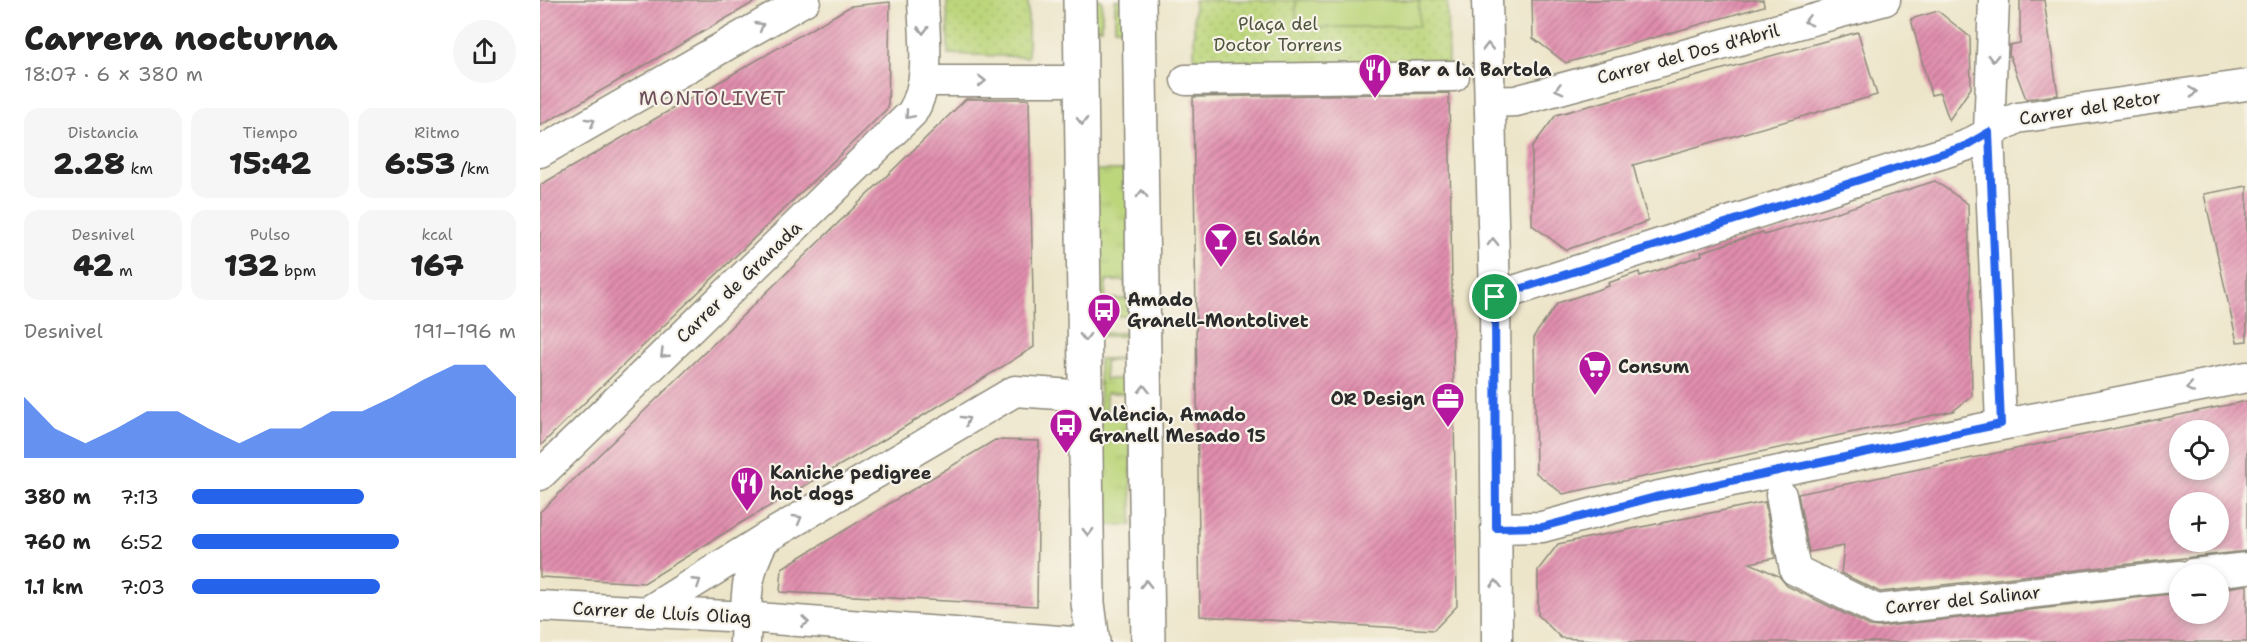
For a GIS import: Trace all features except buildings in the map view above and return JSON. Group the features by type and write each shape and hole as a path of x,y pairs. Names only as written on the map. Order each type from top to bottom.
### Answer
{"main road":[{"path":"1080,0 1088,603 1093,642"},
{"path":"1139,0 1148,642"}],"street":[{"path":"540,152 805,0"},
{"name":"Carrer de Granada","path":"540,474 912,113 919,102 924,71 923,0"},
{"path":"1488,0 1495,297 1497,642"},
{"name":"Carrer del Dos d'Abril","path":"1490,102 1527,98 1885,0"},
{"path":"1994,0 1989,132 2001,424"},
{"path":"924,71 1082,81"},
{"path":"1186,80 1454,76"},
{"name":"Carrer del Retor","path":"1495,297 1965,146 2017,118 2247,85"},
{"path":"1496,528 1542,527 1655,497 2001,424 2247,377"},
{"path":"647,612 764,539 1015,391 1087,396"},
{"name":"Carrer del Salinar","path":"1781,495 1795,570 1877,610 2169,577"},
{"path":"746,629 748,577 753,560 764,539"},
{"path":"2229,570 2247,568"},
{"name":"Carrer de Lluís Oliag","path":"544,606 647,612 746,629 1072,642"}],"green space":[{"path":"947,0 1028,0 1028,57 948,54"},
{"path":"1093,0 1102,0 1102,28 1094,28"},
{"path":"1115,0 1126,0 1126,29 1115,28"},
{"name":"Plaça del Doctor Torrens","path":"1194,0 1447,0 1448,67 1194,70"},
{"path":"1296,0 1419,0 1419,26 1296,28"},
{"path":"1096,170 1129,170 1130,336 1099,336","holes":["1106,281 1125,281 1126,299 1105,299","1105,315 1126,316 1126,333 1105,333"]},
{"path":"1129,358 1132,525 1102,525 1099,359","holes":["1125,360 1125,379 1105,379 1105,361","1106,393 1126,393 1127,411 1106,411"]}],"place":[{"name":"Bar a la Bartola","path":"1375,99"},
{"name":"El Salón","path":"1221,268"},
{"name":"Amado Granell-Montolivet","path":"1104,339"},
{"name":"Consum","path":"1595,396"},
{"name":"OR Design","path":"1448,428"},
{"name":"València, Amado Granell Mesado 15","path":"1066,454"},
{"name":"Kaniche pedigree hot dogs","path":"747,512"}],"district":[{"name":"MONTOLIVET","path":"713,98"}],"route":[{"path":"1989,132 2001,424 1655,497 1542,527 1496,528 1495,297 1965,146 1989,132"}]}
